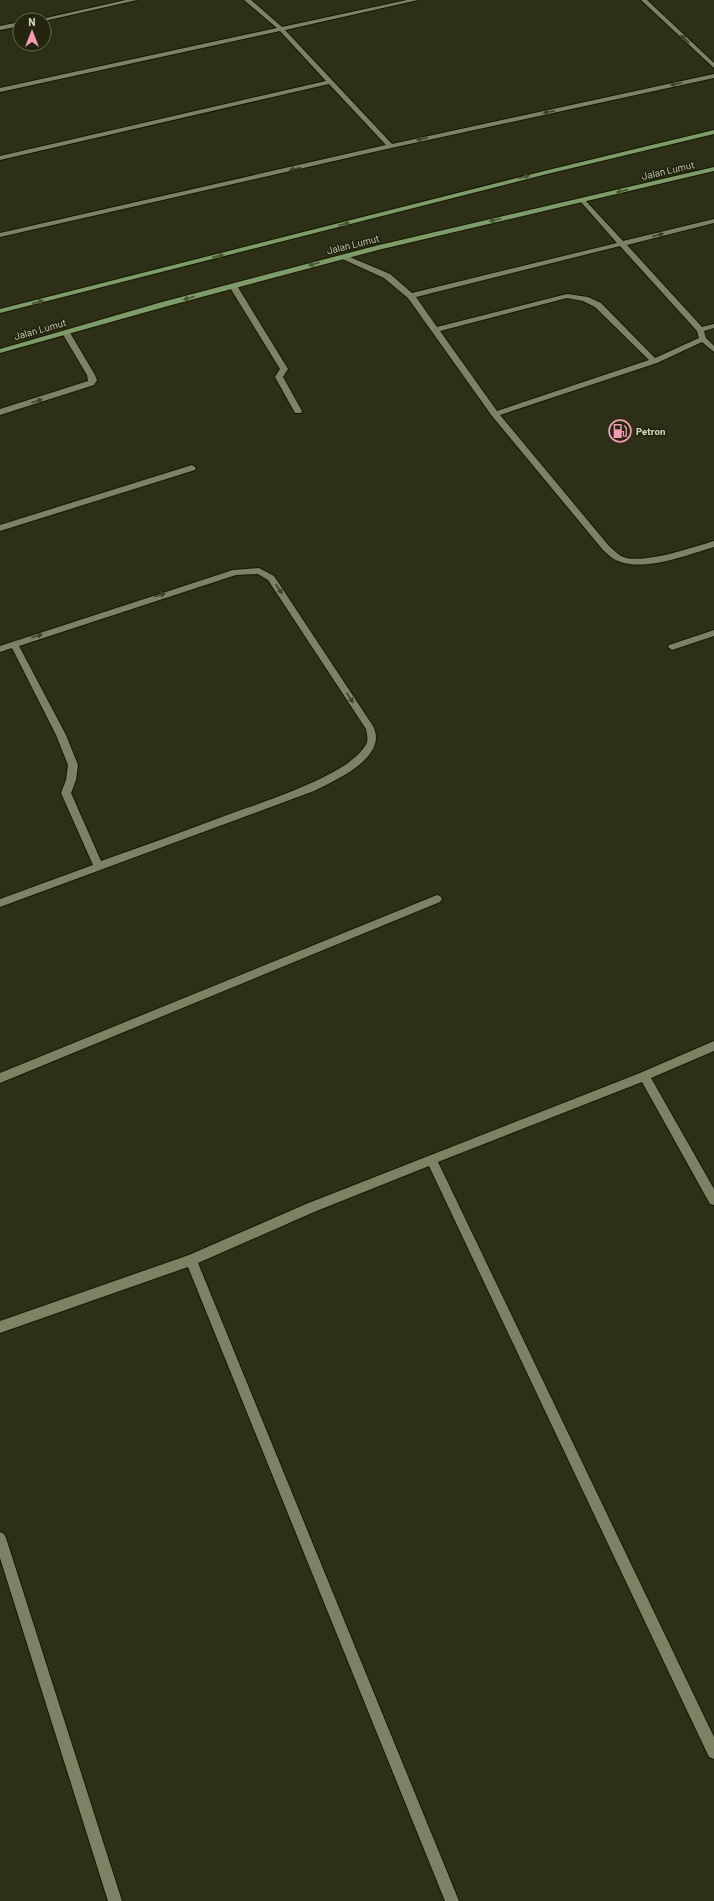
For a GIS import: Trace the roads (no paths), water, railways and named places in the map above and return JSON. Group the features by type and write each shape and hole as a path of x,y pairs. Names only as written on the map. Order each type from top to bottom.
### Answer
{"main road":[{"name":"Jalan Lumut","path":"0,311 546,172 714,132"},
{"name":"Jalan Lumut","path":"0,351 342,256 714,169"}],"street":[{"path":"52,17 134,0"},
{"path":"247,0 280,28 391,146"},
{"path":"0,90 280,28 415,0"},
{"path":"644,0 714,66"},
{"path":"0,28 12,26"},
{"path":"0,235 391,146 714,76"},
{"path":"0,158 330,82"},
{"path":"582,200 620,244 700,330 704,339 714,350"},
{"path":"411,296 714,220"},
{"path":"342,256 387,276 411,296 495,414 599,540 620,559 637,561 670,557 714,544"},
{"path":"233,286 284,369 279,377 298,411"},
{"path":"435,330 567,296 585,298 598,305 654,361"},
{"path":"700,330 714,326"},
{"path":"0,412 87,385 93,380 66,333"},
{"path":"495,414 654,361 704,339"},
{"path":"0,528 192,468"},
{"path":"0,649 236,572 259,571 271,578 370,728 372,740 370,747 340,774 311,788 98,865 0,903"},
{"path":"672,647 714,633"},
{"path":"14,644 61,735 73,765 71,780 66,793 98,865"},
{"path":"0,1078 437,899"},
{"path":"0,1327 191,1260 310,1208 644,1076 714,1046"},
{"path":"644,1076 714,1200"},
{"path":"431,1159 714,1752"},
{"path":"191,1260 452,1901"},
{"path":"0,1538 115,1901"}],"place":[{"name":"Petron","path":"620,431"}]}
